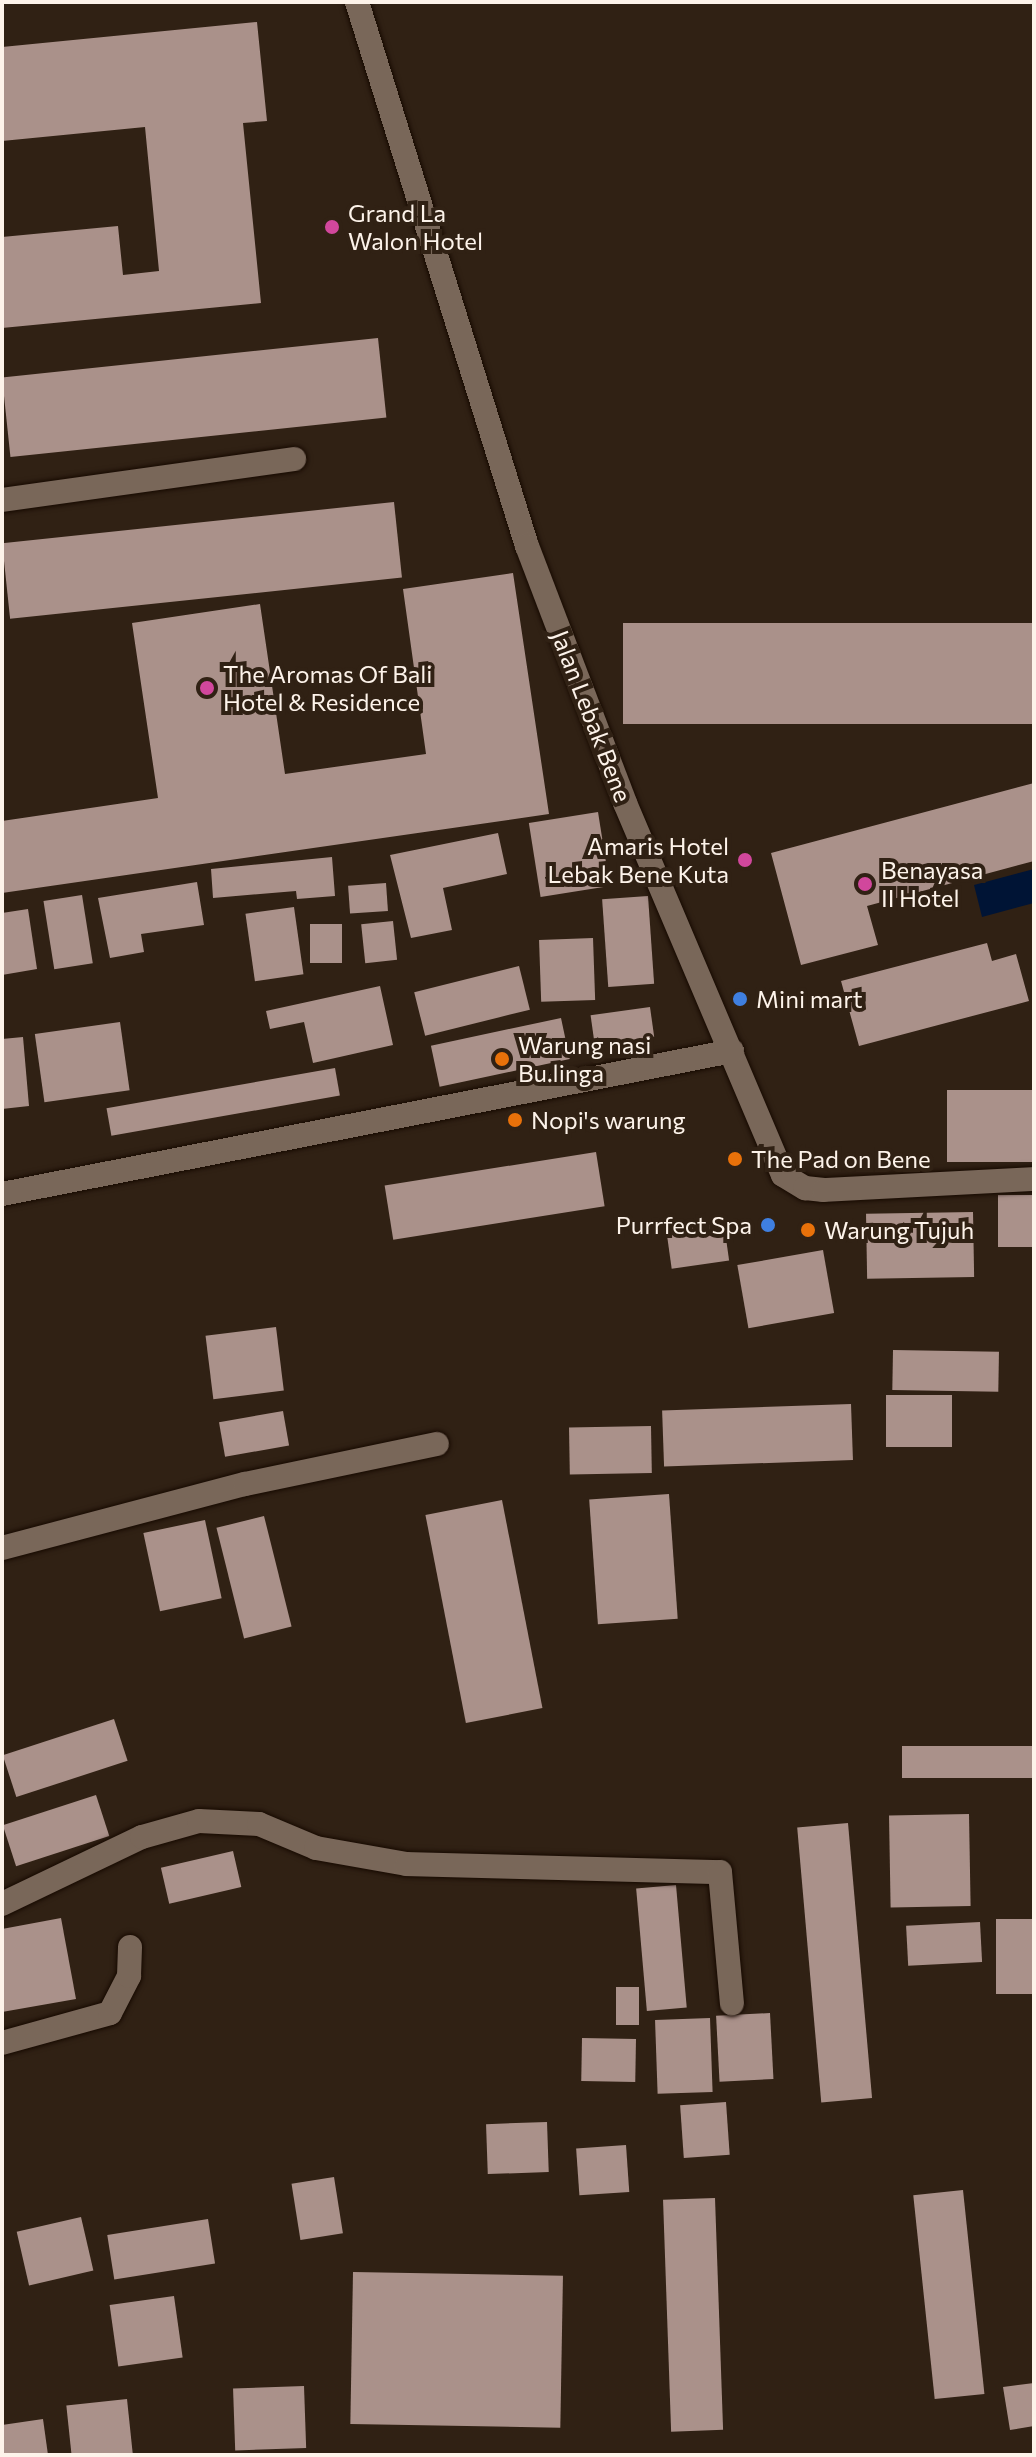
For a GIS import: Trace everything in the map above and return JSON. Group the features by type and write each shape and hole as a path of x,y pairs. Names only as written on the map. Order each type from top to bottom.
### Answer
{"street":[{"name":"Jalan Lebak Bene","path":"357,2 527,546 625,803 783,1175 805,1188 1034,1179"},
{"path":"2,500 294,459"},
{"path":"2,1194 732,1051"},
{"path":"2,1548 245,1484 437,1444"},
{"path":"2,1904 142,1837 199,1821 259,1824 316,1848 407,1864 720,1872 732,2003"},
{"path":"2,2043 110,2013 129,1976 130,1947"}],"water":[{"path":"1034,869 1034,903 982,917 974,885"}],"building":[{"path":"257,22 267,121 243,123 261,303 2,328 2,237 118,226 123,275 159,271 145,127 2,141 2,47"},
{"path":"378,338 386,418 10,457 2,378"},
{"path":"394,502 402,578 10,619 2,543"},
{"name":"The Aromas Of Bali Hotel & Residence","path":"513,573 549,814 2,893 2,821 158,798 132,623 260,604 285,774 426,754 403,589"},
{"path":"623,623 1034,623 1034,724 623,724"},
{"name":"Benayasa II Hotel","path":"1034,783 1034,861 867,906 878,945 801,965 771,853"},
{"path":"598,812 610,886 541,897 529,823"},
{"path":"498,833 507,874 443,888 452,930 411,938 390,855"},
{"path":"332,857 335,896 297,899 296,891 213,898 211,869"},
{"path":"197,882 204,925 141,934 144,952 110,958 98,898"},
{"path":"386,883 388,911 350,914 348,886"},
{"path":"82,895 93,963 54,969 43,901"},
{"path":"648,896 654,984 608,987 602,899"},
{"path":"294,907 303,974 255,981 245,914"},
{"path":"28,909 37,969 2,975 2,913"},
{"path":"393,921 397,960 365,963 361,924"},
{"path":"310,924 342,924 342,963 310,963"},
{"path":"593,938 595,1000 541,1002 539,940"},
{"path":"987,943 992,961 1016,954 1029,1001 859,1046 841,981"},
{"path":"519,966 530,1010 425,1036 414,992"},
{"path":"380,986 393,1045 313,1063 304,1022 270,1029 266,1011"},
{"path":"650,1007 654,1037 595,1045 591,1015"},
{"path":"561,1018 570,1059 440,1087 431,1046"},
{"path":"120,1022 130,1090 44,1102 35,1034"},
{"path":"23,1037 29,1106 2,1109 2,1039"},
{"path":"335,1068 340,1096 111,1136 107,1108"},
{"path":"947,1090 1034,1090 1034,1162 947,1162"},
{"path":"596,1152 605,1206 393,1240 385,1185"},
{"path":"998,1195 1034,1195 1034,1247 998,1247"},
{"path":"973,1212 974,1277 867,1279 866,1214"},
{"path":"723,1217 729,1261 672,1269 666,1225"},
{"path":"823,1250 834,1313 748,1328 737,1265"},
{"path":"276,1327 284,1391 213,1399 206,1336"},
{"path":"893,1350 999,1352 998,1392 892,1390"},
{"path":"886,1395 952,1395 952,1447 886,1447"},
{"path":"851,1404 853,1460 664,1467 662,1411"},
{"path":"283,1411 289,1445 225,1457 219,1422"},
{"path":"651,1426 652,1473 570,1474 569,1427"},
{"path":"669,1494 678,1619 598,1624 589,1500"},
{"path":"502,1500 542,1708 466,1723 425,1515"},
{"path":"264,1516 292,1627 244,1638 216,1528"},
{"path":"205,1520 222,1598 160,1611 143,1533"},
{"path":"114,1719 128,1761 16,1797 3,1755"},
{"path":"902,1746 1034,1746 1034,1778 902,1778"},
{"path":"96,1795 109,1836 16,1866 3,1825"},
{"path":"969,1814 971,1906 891,1907 889,1815"},
{"path":"848,1823 872,2098 821,2102 797,1827"},
{"path":"233,1851 241,1887 169,1904 161,1868"},
{"path":"676,1885 687,2008 647,2011 636,1888"},
{"path":"61,1918 76,1999 2,2012 2,1929"},
{"path":"996,1919 1034,1919 1034,1994 996,1994"},
{"path":"980,1922 982,1962 908,1966 906,1926"},
{"path":"616,1987 639,1987 639,2025 616,2025"},
{"path":"770,2013 773,2079 720,2082 716,2016"},
{"path":"710,2018 713,2092 658,2094 655,2020"},
{"path":"582,2038 636,2039 635,2082 581,2081"},
{"path":"726,2102 730,2155 684,2158 680,2105"},
{"path":"547,2122 549,2172 488,2174 486,2124"},
{"path":"626,2145 629,2192 579,2195 576,2148"},
{"path":"334,2177 343,2233 300,2240 292,2184"},
{"path":"963,2190 984,2394 935,2399 913,2195"},
{"path":"715,2198 723,2430 671,2432 663,2200"},
{"path":"81,2217 93,2271 29,2285 17,2232"},
{"path":"208,2219 215,2263 114,2279 107,2235"},
{"path":"353,2272 563,2276 560,2428 350,2424"},
{"path":"174,2296 183,2357 118,2366 110,2305"},
{"path":"1034,2383 1034,2426 1010,2430 1003,2387"},
{"path":"304,2386 306,2448 235,2450 233,2388"},
{"path":"127,2399 133,2455 72,2455 66,2405"},
{"path":"43,2419 48,2455 2,2455 2,2425"}],"place":[{"name":"Grand La Walon Hotel","path":"332,227"},
{"name":"The Aromas Of Bali Hotel & Residence","path":"207,688"},
{"name":"Amaris Hotel Lebak Bene Kuta","path":"745,860"},
{"name":"Benayasa II Hotel","path":"865,884"},
{"name":"Mini mart","path":"740,999"},
{"name":"Warung nasi Bu.linga","path":"502,1059"},
{"name":"Nopi's warung","path":"515,1120"},
{"name":"The Pad on Bene","path":"735,1159"},
{"name":"Purrfect Spa","path":"768,1225"},
{"name":"Warung Tujuh","path":"808,1230"}]}
